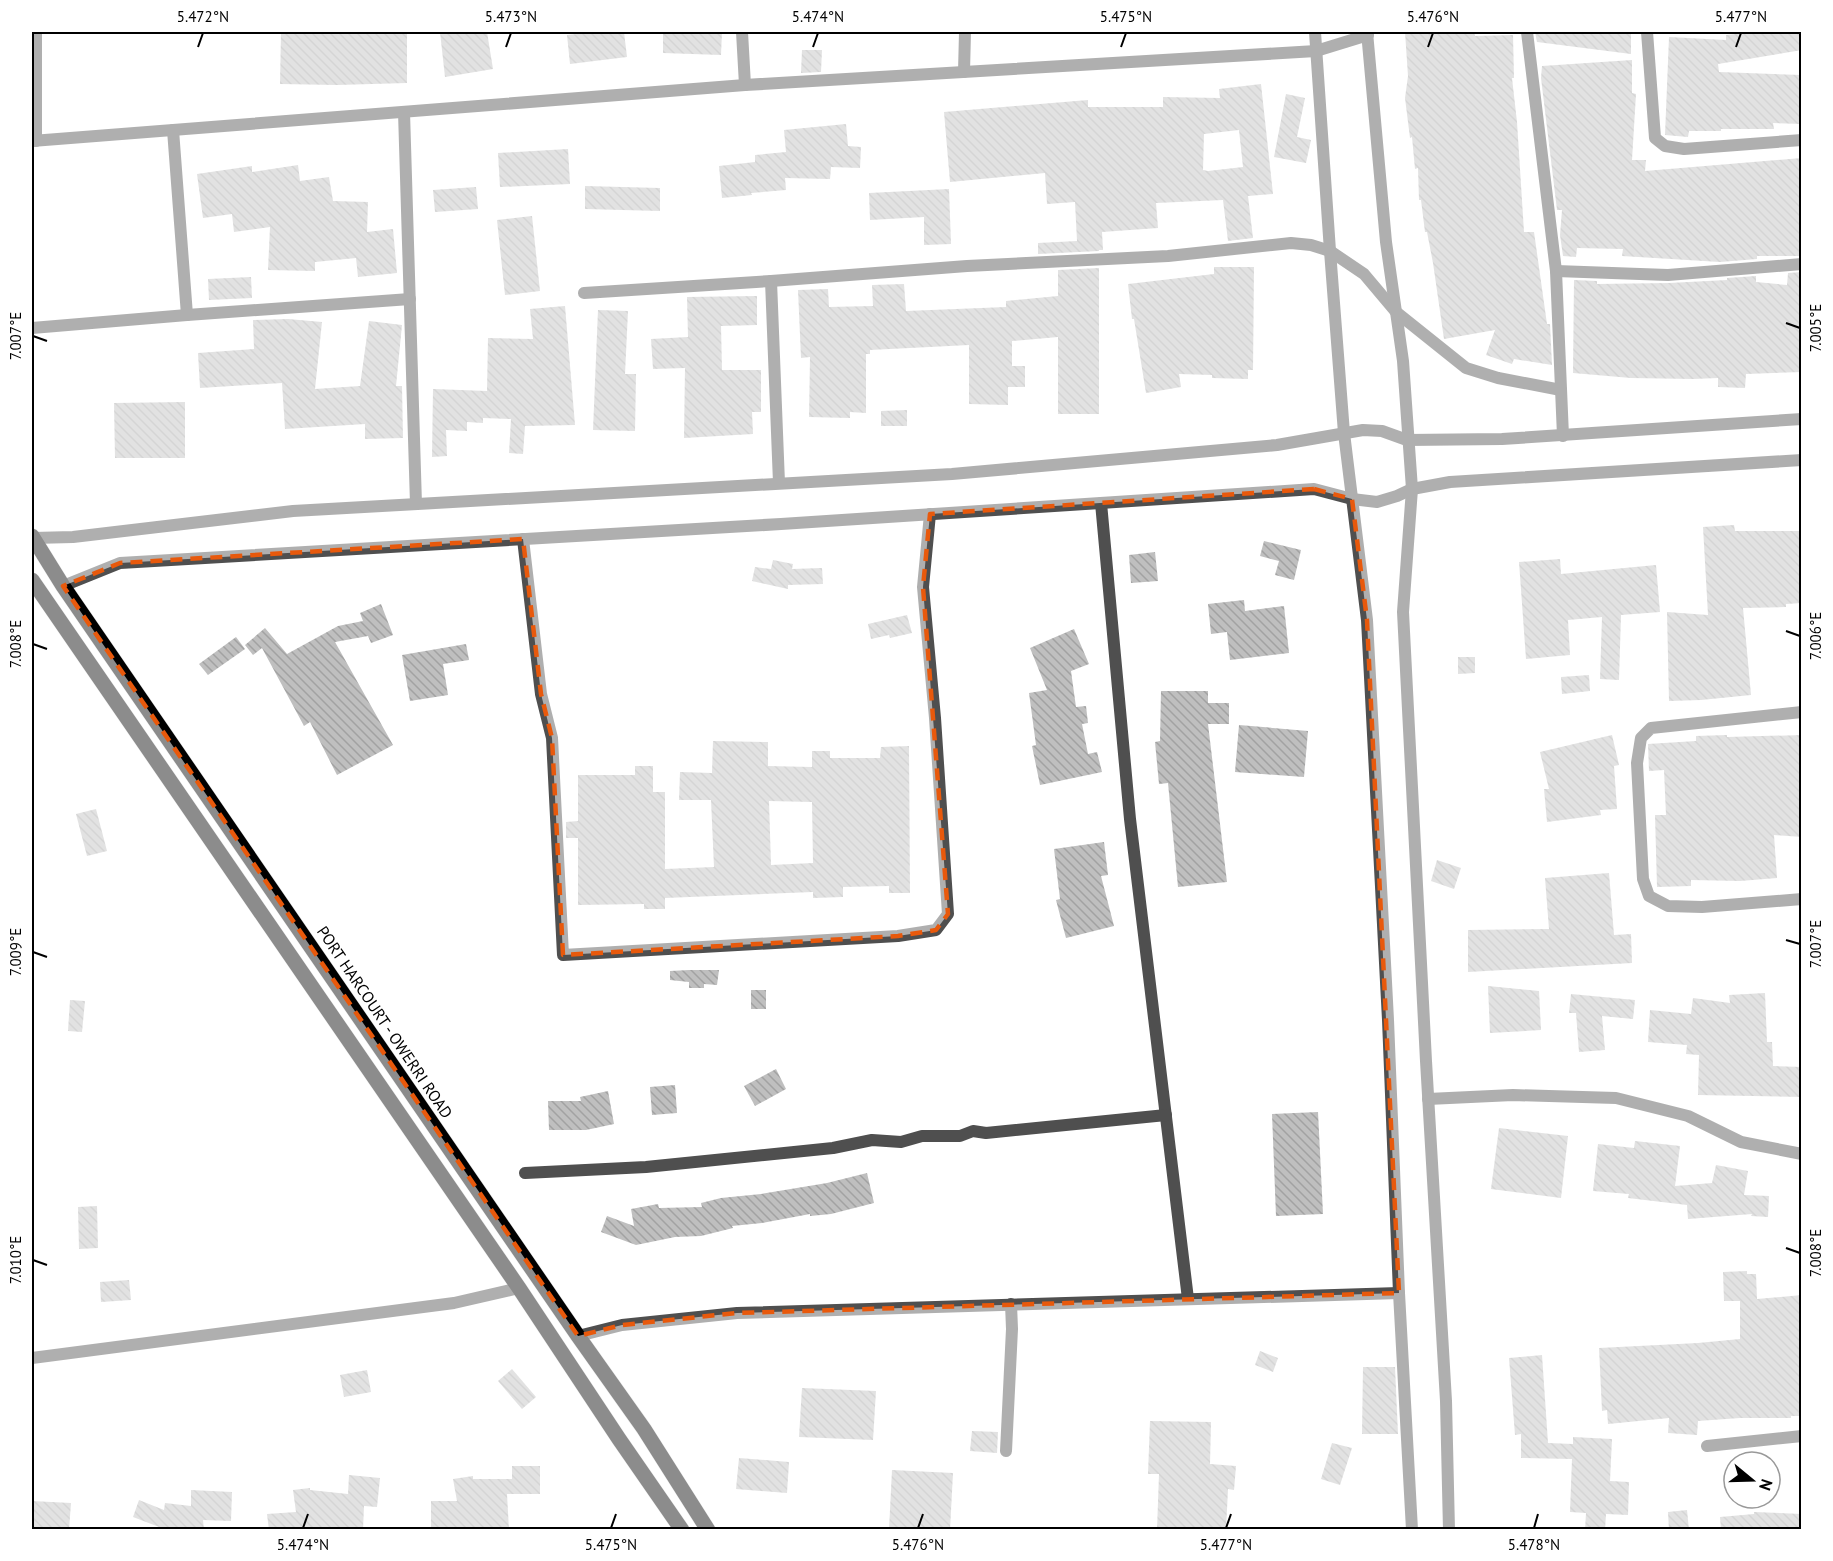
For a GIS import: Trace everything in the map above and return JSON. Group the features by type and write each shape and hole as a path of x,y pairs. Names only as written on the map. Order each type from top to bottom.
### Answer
{"main road":[{"name":"PORT HARCOURT - OWERRI ROAD","path":"32,537 63,586 644,1429 708,1530"},
{"path":"32,580 519,1288 682,1530"}],"street":[{"path":"36,32 34,141 745,85 1316,51 1368,33 1386,243 1403,361 1412,489 1403,612 1446,1401 1449,1530"},
{"path":"742,32 745,85"},
{"path":"964,72 965,32"},
{"path":"1316,32 1344,433 1367,620 1412,1530"},
{"path":"1527,32 1556,271 1563,436"},
{"path":"1647,32 1655,138 1665,147 1684,149 1802,140"},
{"path":"404,112 416,504"},
{"path":"173,130 187,315"},
{"path":"584,293 967,266 1168,256 1291,243 1311,245 1330,251 1364,274 1396,312 1466,368 1498,378 1561,390"},
{"path":"1556,271 1668,275 1802,264"},
{"path":"771,281 779,483"},
{"path":"32,328 410,299"},
{"path":"32,537 73,537 293,510 952,474 1277,446 1363,430 1382,431 1407,440 1502,439 1802,419"},
{"path":"63,586 120,563 1314,489 1352,499 1377,502 1412,489 1450,482 1802,460"},
{"path":"1101,503 1130,819 1188,1299"},
{"path":"523,539 541,694 552,738 563,955 898,936 936,930 948,914 935,718 922,587 930,514"},
{"path":"1802,712 1651,728 1641,738 1637,763 1643,879 1648,896 1668,906 1702,907 1802,899"},
{"path":"1428,1099 1513,1095 1616,1098 1688,1116 1741,1142 1802,1154"},
{"path":"525,1173 658,1166 833,1148 872,1140 901,1142 922,1137 960,1136 974,1131 986,1133 1166,1114"},
{"path":"32,1358 454,1304 519,1288"},
{"path":"578,1336 622,1325 737,1313 1400,1293"},
{"path":"1006,1451 1012,1329 1011,1304"},
{"path":"1707,1446 1802,1436"}],"highlighted area":[{"path":"1314,489 1352,499 1367,620 1399,1293 737,1313 622,1325 578,1336 63,586 120,563 523,539 541,694 552,738 563,955 898,936 936,930 948,914 923,587 930,514"}],"building":[{"path":"281,32 407,32 407,83 280,84"},
{"path":"440,32 487,32 493,69 445,77"},
{"path":"624,32 627,57 570,64 567,35"},
{"path":"663,32 722,32 721,55 663,53"},
{"path":"1405,32 1474,32 1475,36 1513,35 1514,78 1512,78 1524,232 1534,232 1547,324 1550,324 1552,365 1514,359 1512,364 1486,355 1495,330 1444,339 1433,263 1427,232 1425,232 1421,200 1419,200 1418,168 1415,169 1412,137 1410,138 1405,98 1408,76"},
{"path":"1535,32 1631,32 1631,54 1537,42"},
{"path":"1756,32 1802,32 1802,50 1718,64 1719,72 1802,75 1802,124 1773,123 1774,129 1689,131 1688,137 1665,135 1669,37 1726,40 1726,35"},
{"path":"802,50 822,50 821,72 801,73"},
{"path":"1632,60 1632,93 1636,94 1632,160 1646,160 1645,171 1802,158 1802,256 1757,256 1757,259 1720,262 1622,256 1623,249 1577,248 1576,257 1563,256 1560,235 1562,210 1557,210 1541,78 1542,66"},
{"path":"1261,84 1273,194 1248,196 1253,238 1228,241 1223,200 1156,203 1158,228 1102,232 1103,250 1099,251 1038,254 1038,243 1077,241 1075,202 1047,204 1045,173 950,182 944,112 1088,100 1088,107 1163,107 1163,97 1220,98 1219,89","holes":["1239,130 1243,167 1203,170 1204,134"]},
{"path":"1286,94 1305,98 1297,137 1311,140 1306,163 1274,157"},
{"path":"846,124 848,146 861,147 860,168 831,167 830,179 785,178 786,190 722,198 719,166 755,162 755,155 786,152 784,130"},
{"path":"568,149 570,184 500,187 498,153"},
{"path":"298,165 300,181 329,177 333,201 368,202 367,232 393,229 397,273 358,277 356,258 315,262 315,271 268,270 270,227 234,232 232,214 203,218 197,174 252,166 252,172"},
{"path":"585,186 660,188 660,211 585,209"},
{"path":"476,187 478,209 435,212 433,190"},
{"path":"949,189 951,244 924,245 924,217 870,220 869,193"},
{"path":"532,216 540,291 505,295 497,220"},
{"path":"1214,267 1254,267 1253,370 1248,370 1248,379 1179,374 1181,387 1146,393 1128,284 1214,274"},
{"path":"1099,268 1099,414 1058,414 1058,337 1012,341 1012,366 1025,366 1025,387 1008,387 1008,405 969,404 969,345 870,350 870,354 866,354 866,413 850,412 850,418 809,417 810,357 801,358 798,290 828,289 829,307 873,306 872,285 904,284 906,311 1006,307 1006,301 1058,296 1058,270"},
{"path":"1802,272 1802,372 1746,374 1745,388 1718,387 1718,378 1631,378 1573,373 1574,280 1597,281 1597,284 1669,283 1756,276 1756,282 1787,285 1788,273"},
{"path":"251,277 252,298 209,300 208,279"},
{"path":"757,296 757,325 721,326 722,370 761,370 761,412 752,412 753,434 684,438 685,368 653,369 651,339 688,337 687,297"},
{"path":"565,306 575,425 525,426 523,454 509,453 511,419 483,418 483,423 467,422 467,431 446,430 447,456 432,457 433,389 487,391 488,338 533,339 530,309"},
{"path":"598,310 628,311 625,374 636,374 635,431 593,430"},
{"path":"288,319 322,322 315,389 360,386 369,321 402,325 396,386 402,386 403,438 365,439 365,424 285,429 282,383 200,388 198,353 254,349 253,320"},
{"path":"185,402 185,458 115,458 114,403"},
{"path":"907,410 907,426 881,426 881,411"},
{"path":"1734,525 1735,531 1802,531 1802,603 1786,604 1786,607 1743,608 1751,695 1669,701 1667,612 1708,615 1703,527"},
{"path":"1264,541 1301,550 1294,580 1275,575 1279,561 1260,556"},
{"path":"1155,552 1158,581 1131,583 1129,555"},
{"path":"1560,559 1561,574 1656,565 1660,612 1621,615 1619,680 1600,679 1602,617 1568,620 1570,655 1526,659 1519,562"},
{"path":"773,560 793,564 792,569 822,568 823,584 788,585 788,589 752,581 755,567 771,569"},
{"path":"1244,600 1245,611 1284,606 1289,653 1230,660 1227,632 1211,634 1208,604"},
{"path":"381,604 393,635 371,643 368,636 335,642 393,745 337,775 310,722 304,726 262,648 253,655 245,645 265,628 287,654 338,626 363,621 360,613"},
{"path":"907,615 912,633 871,639 868,624"},
{"path":"1074,629 1089,664 1071,671 1076,707 1086,706 1088,723 1082,724 1088,754 1097,752 1102,772 1040,785 1032,746 1036,745 1029,693 1047,690 1030,648"},
{"path":"236,637 245,649 208,675 199,664"},
{"path":"466,644 469,660 443,664 448,695 410,701 402,655"},
{"path":"1458,657 1475,657 1475,673 1458,674"},
{"path":"1589,675 1590,691 1562,694 1561,677"},
{"path":"1161,691 1208,691 1208,703 1229,703 1229,724 1208,724 1227,882 1178,887 1168,783 1159,784 1155,742 1160,741"},
{"path":"1239,725 1308,731 1304,777 1235,772"},
{"path":"1612,735 1619,765 1614,766 1617,809 1600,810 1601,815 1547,822 1544,789 1549,789 1540,752"},
{"path":"1727,735 1727,737 1802,735 1802,837 1774,835 1777,878 1740,881 1691,880 1691,886 1657,887 1655,815 1666,815 1664,770 1649,771 1648,744 1696,741 1696,736"},
{"path":"713,741 768,742 768,766 812,767 812,751 830,751 830,758 880,758 881,747 909,746 910,893 889,893 889,886 843,887 843,897 813,898 813,892 665,898 665,909 644,909 644,904 578,905 578,838 566,838 566,822 578,821 578,775 635,775 635,766 653,766 653,792 665,792 665,869 714,867 711,800 679,800 680,772 712,773","holes":["769,801 812,802 813,863 771,865"]},
{"path":"96,809 107,851 87,856 76,814"},
{"path":"1104,842 1108,875 1101,876 1114,926 1066,938 1056,900 1060,899 1054,849"},
{"path":"1437,860 1461,868 1454,889 1431,881"},
{"path":"1609,873 1614,935 1631,934 1632,963 1468,972 1468,930 1549,929 1545,878"},
{"path":"719,970 717,985 704,984 704,988 689,988 689,982 670,980 670,971"},
{"path":"1488,986 1539,991 1541,1030 1490,1033"},
{"path":"751,990 766,990 766,1009 751,1009"},
{"path":"1765,993 1767,1042 1772,1042 1773,1066 1802,1067 1802,1097 1698,1095 1699,1055 1686,1054 1687,1045 1648,1042 1650,1010 1691,1014 1693,998 1730,1003 1729,995"},
{"path":"1571,994 1635,1000 1633,1019 1602,1016 1605,1050 1579,1052 1576,1013 1569,1013"},
{"path":"70,1000 85,1001 82,1032 68,1031"},
{"path":"776,1069 786,1089 755,1106 744,1086"},
{"path":"675,1085 677,1113 652,1115 650,1087"},
{"path":"608,1091 614,1124 586,1130 549,1130 548,1101 581,1101 580,1097"},
{"path":"1318,1112 1323,1214 1276,1216 1272,1114"},
{"path":"1499,1128 1568,1136 1561,1198 1491,1189"},
{"path":"1635,1141 1680,1146 1675,1186 1712,1183 1716,1165 1748,1171 1744,1195 1769,1196 1768,1217 1751,1216 1752,1214 1688,1219 1687,1205 1628,1198 1629,1194 1593,1191 1598,1144 1634,1148"},
{"path":"867,1173 874,1203 831,1214 810,1216 810,1214 732,1226 733,1228 701,1236 675,1237 636,1245 601,1232 607,1216 634,1226 631,1209 658,1204 659,1208 702,1207 701,1203 721,1198 827,1183"},
{"path":"97,1206 98,1248 79,1249 78,1207"},
{"path":"1747,1271 1747,1274 1756,1274 1757,1299 1802,1295 1802,1416 1698,1421 1697,1435 1668,1433 1669,1418 1608,1424 1607,1410 1602,1411 1599,1348 1740,1339 1740,1301 1724,1301 1723,1272"},
{"path":"129,1280 131,1300 101,1302 100,1282"},
{"path":"1260,1351 1278,1358 1273,1372 1255,1365"},
{"path":"1542,1355 1548,1443 1573,1444 1573,1437 1612,1439 1610,1481 1629,1482 1628,1515 1606,1514 1605,1530 1585,1530 1586,1513 1570,1512 1572,1459 1521,1458 1521,1434 1515,1435 1509,1358"},
{"path":"1363,1367 1395,1367 1398,1434 1362,1434"},
{"path":"512,1369 536,1397 522,1409 498,1381"},
{"path":"367,1370 371,1392 344,1397 340,1375"},
{"path":"802,1388 876,1391 873,1440 799,1437"},
{"path":"1150,1421 1211,1422 1210,1464 1236,1466 1234,1490 1228,1489 1226,1530 1157,1530 1159,1474 1148,1474"},
{"path":"972,1431 998,1432 997,1453 970,1451"},
{"path":"1332,1443 1352,1448 1340,1485 1321,1479"},
{"path":"739,1458 789,1462 787,1493 736,1489"},
{"path":"512,1466 540,1466 540,1494 507,1494 509,1530 431,1530 431,1501 457,1501 453,1479 473,1476 473,1479 512,1479"},
{"path":"892,1470 953,1473 950,1530 889,1530"},
{"path":"349,1475 380,1478 377,1507 364,1506 363,1530 269,1530 267,1514 296,1512 293,1490 310,1488 310,1490 348,1494"},
{"path":"191,1490 232,1492 231,1521 203,1520 204,1530 167,1530 133,1517 139,1500 164,1510 165,1503 191,1506"},
{"path":"32,1501 71,1503 69,1530 32,1530"},
{"path":"1687,1510 1689,1530 1669,1530 1668,1512"},
{"path":"1754,1512 1802,1514 1802,1530 1721,1530 1720,1517 1754,1514"}]}
